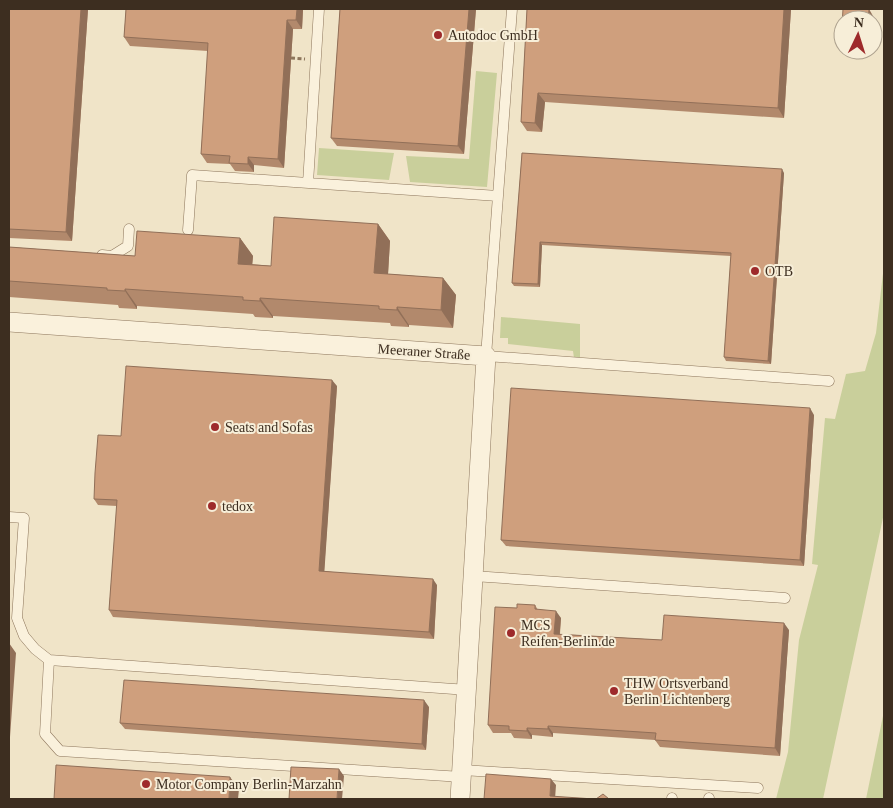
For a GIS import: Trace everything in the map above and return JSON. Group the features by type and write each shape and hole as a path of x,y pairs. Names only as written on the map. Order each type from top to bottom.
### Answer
{"street":[{"name":"Meeraner Straße","path":"9,322 486,356 468,690 460,799"}],"lane":[{"path":"308,183 319,9"},
{"path":"512,9 486,356 830,381"},
{"path":"188,230 192,175 498,196"},
{"path":"92,255 112,256 128,246 129,228"},
{"path":"9,517 24,518 17,618 24,636 34,649 49,660 468,690"},
{"path":"473,576 785,598"},
{"path":"49,660 44,734 60,751 758,788"}],"green space":[{"path":"476,71 497,73 487,187 410,182 406,156 469,159"},
{"path":"319,148 394,153 389,180 317,175"},
{"path":"884,265 884,513 823,799 776,799 788,752 799,640 818,565 812,564 825,418 835,419 846,374 865,371 876,333"},
{"path":"501,317 580,324 580,359 574,358 573,351 508,344 508,338 500,338"},
{"path":"884,711 884,799 866,799"}],"building":[{"path":"9,9 81,9 66,232 9,229"},
{"path":"126,9 297,9 296,20 287,20 278,159 248,157 248,164 229,163 230,156 201,154 208,43 124,37"},
{"path":"340,9 469,9 458,146 331,138"},
{"path":"527,9 784,9 778,108 538,93 535,123 521,122"},
{"path":"843,9 869,9 869,10"},
{"name":"OTB","path":"522,153 782,169 768,361 724,357 731,253 540,242 538,284 512,283"},
{"path":"274,217 378,224 374,273 443,278 441,310 397,307 397,310 379,309 379,306 260,298 260,301 243,300 243,297 125,289 125,291 107,290 107,288 9,281 9,247 135,256 137,231 240,238 238,264 271,266"},
{"path":"126,366 332,380 319,571 433,579 429,632 109,610 117,500 94,499 95,473 98,435 121,436"},
{"path":"511,388 810,408 800,560 501,540"},
{"path":"517,604 535,605 535,609 556,611 554,634 662,640 664,615 784,623 775,748 655,740 656,733 548,726 548,729 527,728 527,731 509,730 509,726 488,725 495,607 517,608"},
{"path":"124,680 424,700 422,744 120,723"},
{"name":"Motor Company Berlin-Marzahn","path":"56,765 230,777 229,799 54,799"},
{"path":"291,767 339,769 337,799 289,799"},
{"path":"486,774 551,779 550,796 594,799 484,799"},
{"path":"603,794 609,799 596,799"}],"place":[{"name":"Autodoc GmbH","path":"438,35"},
{"name":"OTB","path":"755,271"},
{"name":"Seats and Sofas","path":"215,427"},
{"name":"tedox","path":"212,506"},
{"name":"MCS Reifen-Berlin.de","path":"511,633"},
{"name":"THW Ortsverband Berlin Lichtenberg","path":"614,691"},
{"name":"Motor Company Berlin-Marzahn","path":"146,784"}]}
